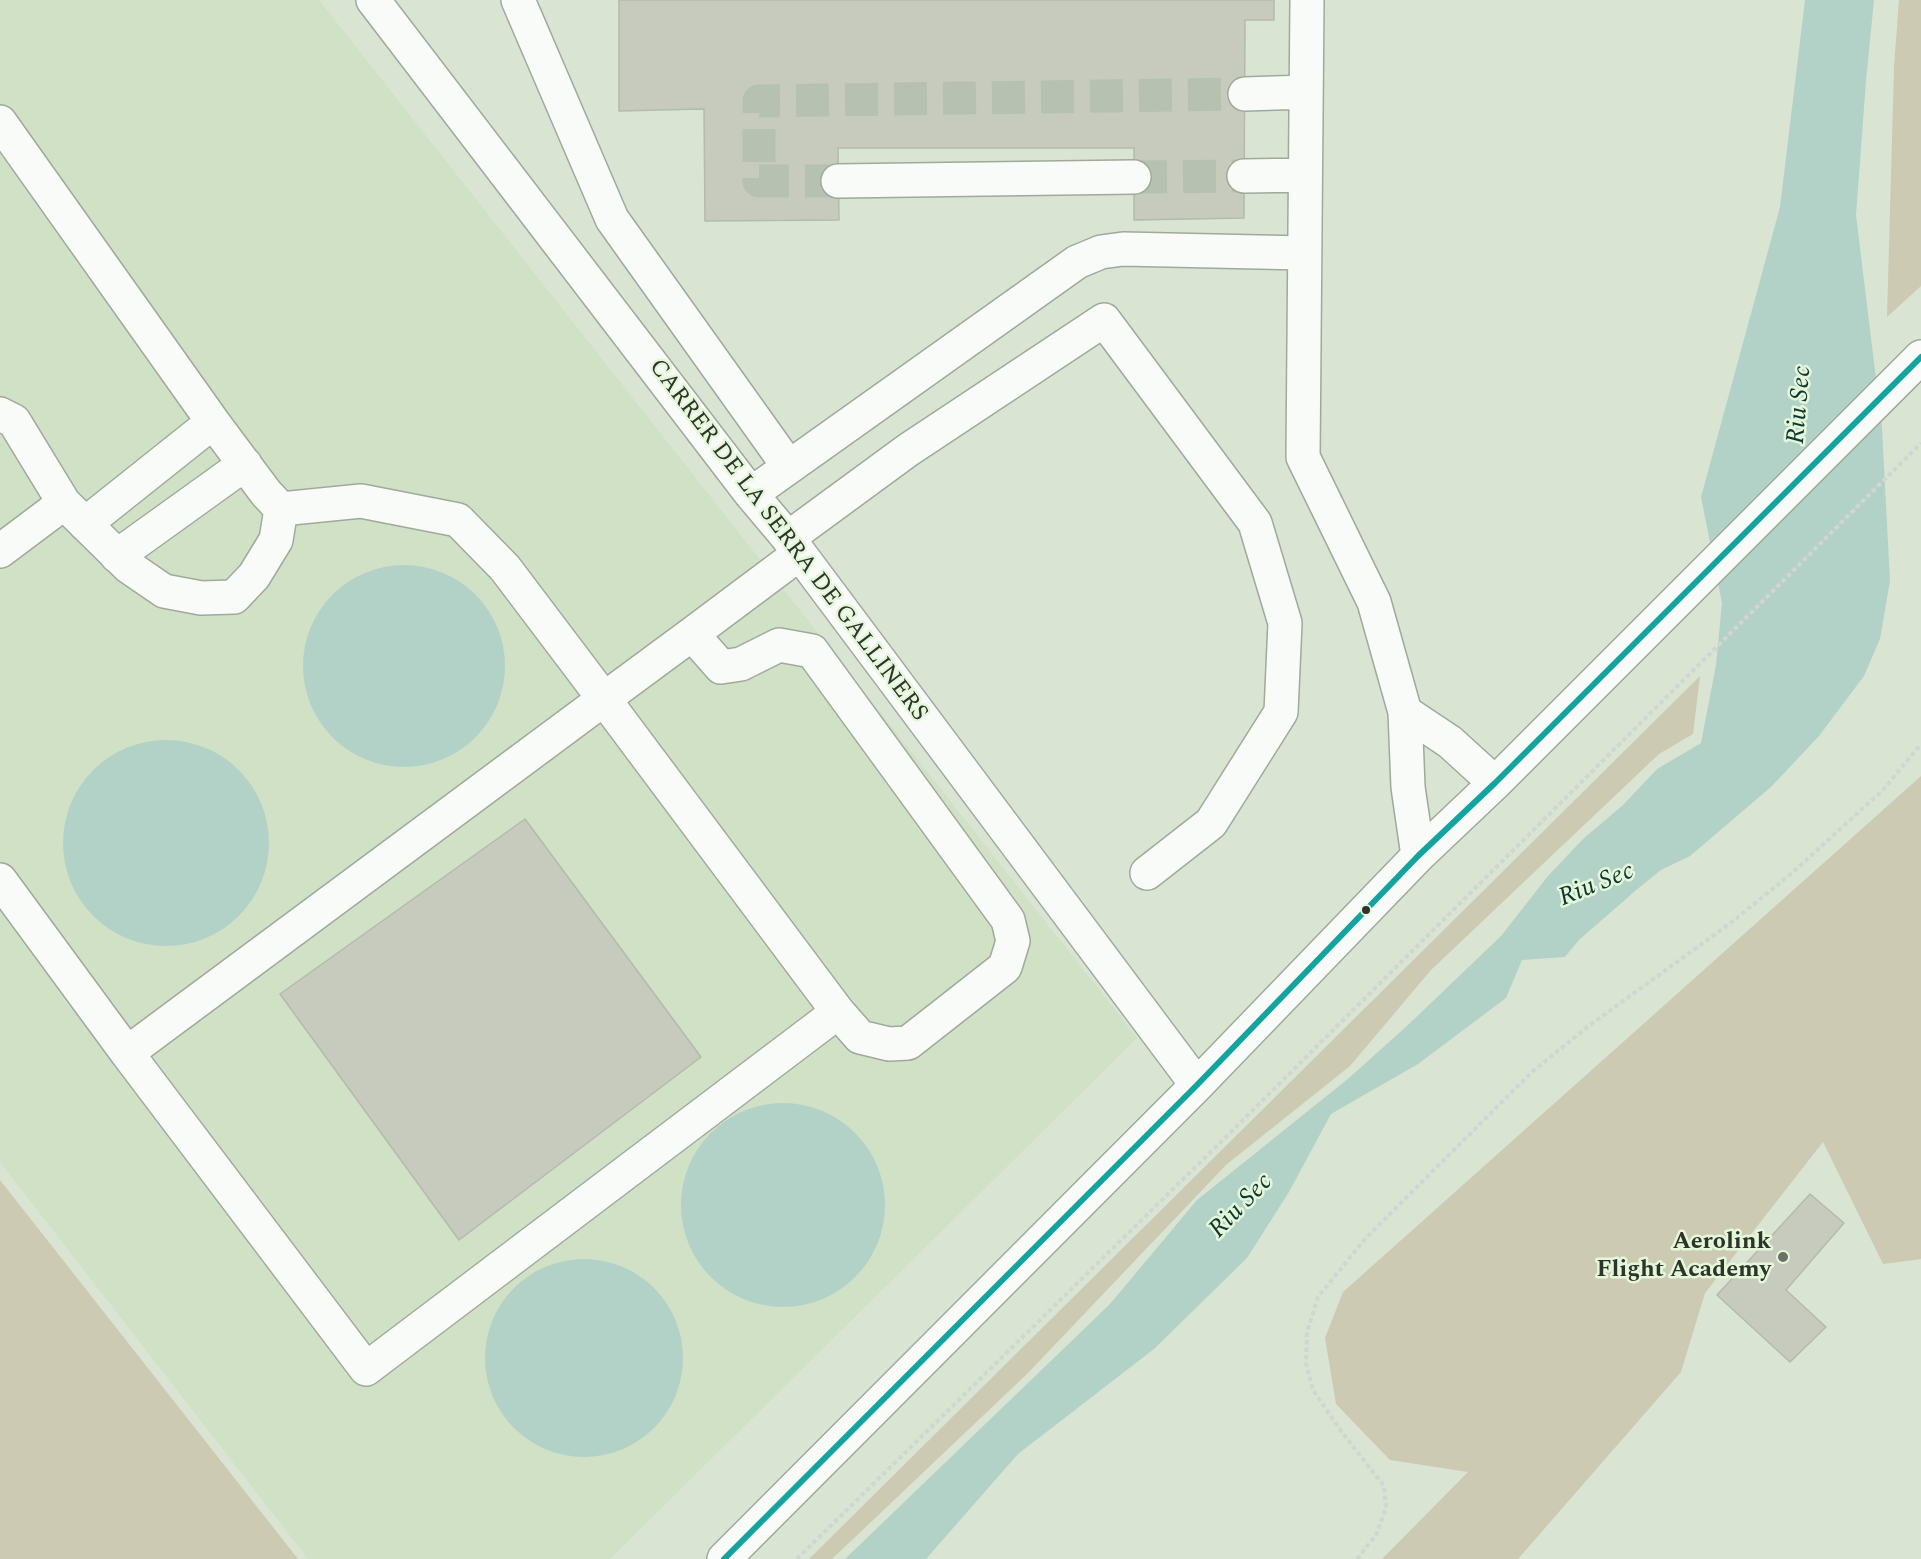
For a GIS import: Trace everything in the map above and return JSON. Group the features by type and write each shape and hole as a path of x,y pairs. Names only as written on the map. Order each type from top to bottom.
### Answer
{"street":[{"name":"CARRER DE LA SERRA DE GALLINERS","path":"373,0 751,494 794,546 1197,1084"},
{"path":"518,0 612,219 789,467"},
{"path":"1307,0 1303,457 1374,602 1405,712 1408,787 1418,856"},
{"path":"1245,94 1305,92"},
{"path":"0,122 213,422 266,493 281,509"},
{"path":"1244,176 1305,175"},
{"path":"838,181 1134,177"},
{"path":"751,494 1077,262 1101,252 1123,249 1304,254"},
{"path":"127,1053 692,634 908,450 1104,320 1255,523 1284,623 1281,712 1211,823 1146,873"},
{"path":"724,1559 1197,1084 1418,856 1690,590 1921,357"},
{"path":"0,414 14,421 75,513 129,567 164,591 201,598 234,597 254,576 276,540 281,509"},
{"path":"0,551 75,513 213,422"},
{"path":"117,556 245,464"},
{"path":"281,509 362,501 458,520 505,568 838,1012 860,1037 890,1044 908,1043 1005,967 1013,941 1008,920 812,651 779,645 741,664 721,667 692,634"},
{"path":"1405,712 1450,742 1495,783"},
{"path":"0,880 366,1370 838,1012"}],"path":[{"path":"797,1559 1230,1133 1921,443"},
{"path":"1357,1559 1376,1535 1386,1508 1384,1486 1341,1431 1313,1390 1306,1363 1307,1332 1318,1297 1365,1239 1532,1072 1590,1025 1732,922 1792,873 1883,790 1921,744"}],"shaded area":[{"path":"0,0 319,0 1137,1038 610,1559 308,1559 0,1162"},
{"path":"1899,0 1921,0 1921,286 1887,317 1894,67"},
{"path":"1700,676 1693,734 1659,754 1431,970 1350,1066 1226,1165 1027,1374 832,1559 809,1559"},
{"path":"1921,776 1921,1259 1883,1264 1823,1142 1705,1293 1681,1372 1518,1559 1382,1559 1468,1472 1390,1460 1336,1404 1325,1338 1343,1292"},
{"path":"0,1180 298,1559 0,1559"}],"water":[{"name":"Riu Sec","path":"1805,0 1874,0 1856,215 1882,428 1890,581 1880,639 1864,676 1819,736 1771,787 1690,856 1661,870 1635,891 1579,940 1565,957 1522,960 1506,998 1418,1064 1331,1114 1289,1192 1247,1258 1154,1349 1018,1454 926,1559 845,1559 1110,1304 1197,1200 1349,1078 1409,1024 1501,936 1548,876 1583,839 1623,805 1657,769 1701,743 1716,665 1722,603 1701,497 1780,207"},
{"path":"404,565 433,569 452,577 482,602 493,618 501,637 505,666 501,695 493,714 468,744 452,755 433,763 404,767 375,763 356,755 326,730 315,714 307,695 303,666 307,637 315,618 340,588 356,577 375,569"},
{"path":"166,740 186,742 205,748 239,770 261,804 267,823 269,843 267,863 261,882 239,916 205,938 186,944 166,946 146,944 127,938 93,916 71,882 65,863 63,843 65,823 71,804 93,770 127,748 146,742"},
{"path":"783,1103 803,1105 831,1115 848,1126 862,1140 877,1166 883,1185 885,1205 883,1225 873,1253 862,1270 848,1284 822,1299 803,1305 783,1307 763,1305 735,1295 718,1284 704,1270 689,1244 683,1225 681,1205 683,1185 693,1157 704,1140 718,1126 744,1111 763,1105"},
{"path":"574,1259 594,1259 631,1270 661,1295 676,1320 683,1348 679,1387 672,1405 647,1435 631,1446 613,1453 594,1457 574,1457 537,1446 507,1421 496,1405 489,1387 485,1368 485,1348 496,1311 521,1281 537,1270 555,1263"}],"building":[{"path":"619,0 1274,0 1274,20 1245,20 1244,218 1134,220 1134,148 838,148 839,220 705,221 704,109 619,111"},
{"path":"525,819 701,1057 459,1240 280,994"},
{"name":"Aerolink Flight Academy","path":"1810,1194 1844,1223 1786,1290 1826,1327 1790,1362 1717,1295"}],"tunnel":[{"path":"838,181 759,181 759,101 1245,94"},
{"path":"1134,177 1244,176"}],"transit line":[{"path":"724,1559 1197,1085 1418,856 1495,783 1921,357"}],"place":[{"name":"Aerolink Flight Academy","path":"1783,1257"}]}
